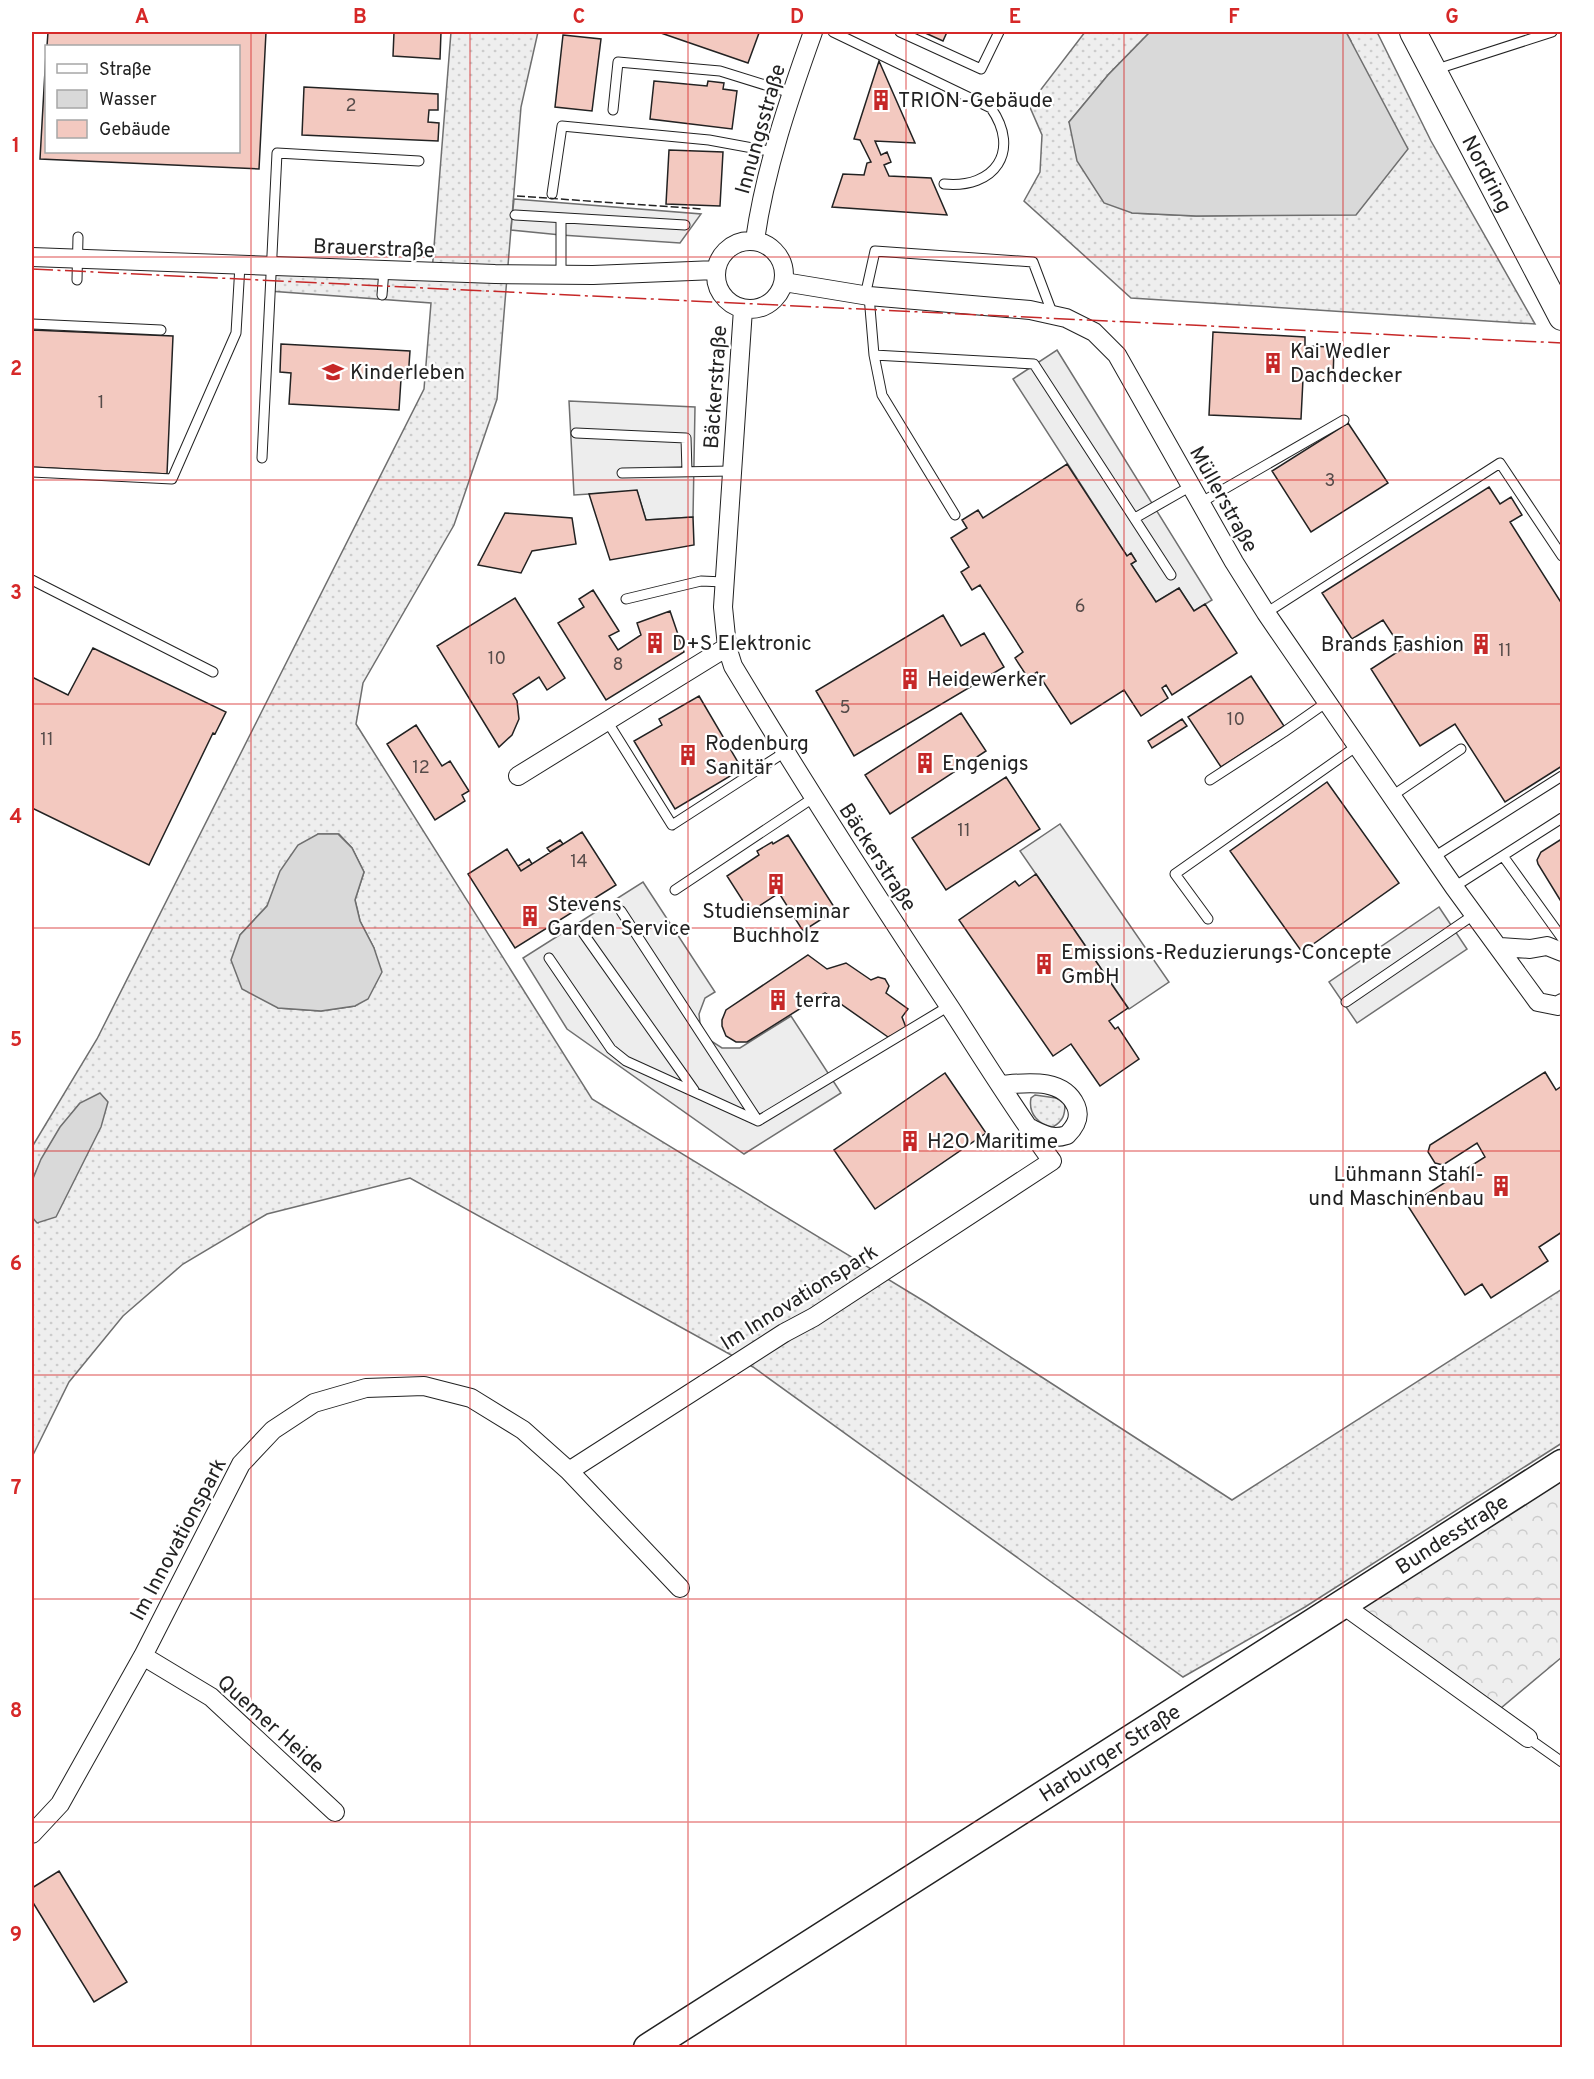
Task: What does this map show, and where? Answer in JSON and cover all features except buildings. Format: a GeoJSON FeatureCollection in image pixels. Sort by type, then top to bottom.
{"type":"FeatureCollection","features":[{"type":"Feature","properties":{"kind":"main road","name":"Bundesstraße"},"geometry":{"type":"LineString","coordinates":[[1342,1605],[1563,1464]]}},
{"type":"Feature","properties":{"kind":"main road","name":"Harburger Straße"},"geometry":{"type":"LineString","coordinates":[[648,2048],[1342,1605]]}},
{"type":"Feature","properties":{"kind":"street","name":"Innungsstraße"},"geometry":{"type":"LineString","coordinates":[[754,240],[774,152],[791,93],[813,32]]}},
{"type":"Feature","properties":{"kind":"street","name":"Nordring"},"geometry":{"type":"LineString","coordinates":[[1413,32],[1563,317]]}},
{"type":"Feature","properties":{"kind":"street"},"geometry":{"type":"LineString","coordinates":[[754,240],[768,245],[779,255],[784,268],[784,282],[779,294],[770,304],[757,309],[743,309],[732,304],[722,295],[717,283],[716,270],[720,257],[729,247],[741,241],[754,240]]}},
{"type":"Feature","properties":{"kind":"street","name":"Brauerstraße"},"geometry":{"type":"LineString","coordinates":[[32,257],[271,267],[561,275],[716,270]]}},
{"type":"Feature","properties":{"kind":"street","name":"Müllerstraße"},"geometry":{"type":"LineString","coordinates":[[784,282],[867,296],[1030,310],[1066,318],[1094,332],[1118,355],[1200,503],[1266,613],[1454,886],[1500,946],[1538,1002],[1558,1006],[1563,1003]]}},
{"type":"Feature","properties":{"kind":"street","name":"Bäckerstraße"},"geometry":{"type":"LineString","coordinates":[[743,309],[723,607],[727,647],[733,666],[813,798],[1026,1126],[1052,1161]]}},
{"type":"Feature","properties":{"kind":"street"},"geometry":{"type":"LineString","coordinates":[[518,776],[727,647]]}},
{"type":"Feature","properties":{"kind":"street"},"geometry":{"type":"LineString","coordinates":[[1500,946],[1530,949],[1547,946],[1563,952]]}},
{"type":"Feature","properties":{"kind":"street"},"geometry":{"type":"LineString","coordinates":[[1000,1085],[1026,1083],[1051,1085],[1064,1091],[1073,1100],[1078,1110],[1077,1120],[1067,1136],[1048,1138],[1026,1126]]}},
{"type":"Feature","properties":{"kind":"street","name":"Im Innovationspark"},"geometry":{"type":"LineString","coordinates":[[569,1471],[784,1333],[814,1317],[1052,1161]]}},
{"type":"Feature","properties":{"kind":"street","name":"Im Innovationspark"},"geometry":{"type":"LineString","coordinates":[[32,1834],[60,1804],[143,1656],[242,1464],[273,1430],[314,1403],[366,1388],[424,1386],[471,1398],[523,1431],[569,1471],[680,1588]]}},
{"type":"Feature","properties":{"kind":"street"},"geometry":{"type":"LineString","coordinates":[[1342,1605],[1528,1738]]}},
{"type":"Feature","properties":{"kind":"street","name":"Quemer Heide"},"geometry":{"type":"LineString","coordinates":[[143,1656],[211,1697],[335,1812]]}},
{"type":"Feature","properties":{"kind":"lane"},"geometry":{"type":"LineString","coordinates":[[833,32],[991,108],[1000,120],[1004,135],[1003,151],[997,165],[987,176],[973,183],[944,184]]}},
{"type":"Feature","properties":{"kind":"lane"},"geometry":{"type":"LineString","coordinates":[[900,32],[981,69],[999,32]]}},
{"type":"Feature","properties":{"kind":"lane"},"geometry":{"type":"LineString","coordinates":[[1433,70],[1552,32]]}},
{"type":"Feature","properties":{"kind":"lane"},"geometry":{"type":"LineString","coordinates":[[613,110],[618,62],[720,71],[791,93]]}},
{"type":"Feature","properties":{"kind":"lane"},"geometry":{"type":"LineString","coordinates":[[552,194],[562,126],[709,140],[774,152]]}},
{"type":"Feature","properties":{"kind":"lane"},"geometry":{"type":"LineString","coordinates":[[262,458],[277,153],[419,161]]}},
{"type":"Feature","properties":{"kind":"lane"},"geometry":{"type":"LineString","coordinates":[[515,214],[561,219],[684,225]]}},
{"type":"Feature","properties":{"kind":"lane"},"geometry":{"type":"LineString","coordinates":[[561,219],[561,275]]}},
{"type":"Feature","properties":{"kind":"lane"},"geometry":{"type":"LineString","coordinates":[[77,280],[78,237]]}},
{"type":"Feature","properties":{"kind":"lane"},"geometry":{"type":"LineString","coordinates":[[955,515],[882,395],[874,355],[867,296],[875,251],[1033,262],[1053,315]]}},
{"type":"Feature","properties":{"kind":"lane"},"geometry":{"type":"LineString","coordinates":[[32,472],[172,479],[236,333],[240,265]]}},
{"type":"Feature","properties":{"kind":"lane"},"geometry":{"type":"LineString","coordinates":[[382,295],[384,270]]}},
{"type":"Feature","properties":{"kind":"lane"},"geometry":{"type":"LineString","coordinates":[[32,324],[161,330]]}},
{"type":"Feature","properties":{"kind":"lane"},"geometry":{"type":"LineString","coordinates":[[874,355],[1034,364],[1171,575]]}},
{"type":"Feature","properties":{"kind":"lane"},"geometry":{"type":"LineString","coordinates":[[1200,503],[1344,420]]}},
{"type":"Feature","properties":{"kind":"lane"},"geometry":{"type":"LineString","coordinates":[[576,433],[686,438],[687,472]]}},
{"type":"Feature","properties":{"kind":"lane"},"geometry":{"type":"LineString","coordinates":[[1266,613],[1500,463],[1563,556]]}},
{"type":"Feature","properties":{"kind":"lane"},"geometry":{"type":"LineString","coordinates":[[622,473],[731,471]]}},
{"type":"Feature","properties":{"kind":"lane"},"geometry":{"type":"LineString","coordinates":[[1135,519],[1191,486]]}},
{"type":"Feature","properties":{"kind":"lane"},"geometry":{"type":"LineString","coordinates":[[32,580],[213,672]]}},
{"type":"Feature","properties":{"kind":"lane"},"geometry":{"type":"LineString","coordinates":[[626,599],[701,581],[724,582]]}},
{"type":"Feature","properties":{"kind":"lane"},"geometry":{"type":"LineString","coordinates":[[1210,780],[1327,702]]}},
{"type":"Feature","properties":{"kind":"lane"},"geometry":{"type":"LineString","coordinates":[[607,722],[672,825],[785,752]]}},
{"type":"Feature","properties":{"kind":"lane"},"geometry":{"type":"LineString","coordinates":[[1208,919],[1175,874],[1357,746]]}},
{"type":"Feature","properties":{"kind":"lane"},"geometry":{"type":"LineString","coordinates":[[1392,796],[1461,749]]}},
{"type":"Feature","properties":{"kind":"lane"},"geometry":{"type":"LineString","coordinates":[[1434,857],[1563,776]]}},
{"type":"Feature","properties":{"kind":"lane"},"geometry":{"type":"LineString","coordinates":[[675,890],[813,798]]}},
{"type":"Feature","properties":{"kind":"lane"},"geometry":{"type":"LineString","coordinates":[[1454,886],[1563,818]]}},
{"type":"Feature","properties":{"kind":"lane"},"geometry":{"type":"LineString","coordinates":[[1503,856],[1563,938]]}},
{"type":"Feature","properties":{"kind":"lane"},"geometry":{"type":"LineString","coordinates":[[621,911],[758,1121]]}},
{"type":"Feature","properties":{"kind":"lane"},"geometry":{"type":"LineString","coordinates":[[1346,1002],[1475,914]]}},
{"type":"Feature","properties":{"kind":"lane"},"geometry":{"type":"LineString","coordinates":[[581,930],[695,1092]]}},
{"type":"Feature","properties":{"kind":"lane"},"geometry":{"type":"LineString","coordinates":[[549,958],[611,1049],[626,1060],[758,1121]]}},
{"type":"Feature","properties":{"kind":"lane"},"geometry":{"type":"LineString","coordinates":[[758,1121],[949,1006]]}},
{"type":"Feature","properties":{"kind":"lane"},"geometry":{"type":"LineString","coordinates":[[1528,1738],[1563,1762]]}},
{"type":"Feature","properties":{"kind":"green space"},"geometry":{"type":"Polygon","coordinates":[[[451,32],[538,32],[521,107],[497,399],[454,525],[363,683],[356,724],[592,1099],[927,1303],[1232,1500],[1562,1289],[1562,1443],[1305,1607],[1183,1677],[753,1367],[410,1178],[267,1214],[183,1264],[123,1316],[69,1382],[32,1457],[32,1217],[38,1223],[80,1103],[53,1140],[32,1181],[32,1147],[97,1039],[424,389],[431,303],[269,291],[271,267],[432,272],[451,32]],[[318,834],[267,906],[240,935],[278,1008],[321,1011],[355,1006],[374,948],[360,921],[355,900],[364,872],[352,848],[339,834],[318,834]]]}},
{"type":"Feature","properties":{"kind":"green space"},"geometry":{"type":"Polygon","coordinates":[[[1085,32],[1150,32],[1108,75],[1069,122],[1132,213],[1196,216],[1275,215],[1351,41],[1346,32],[1377,32],[1431,141],[1535,324],[1131,298],[1024,201],[1040,172],[1042,135],[1029,105],[1085,32]]]}},
{"type":"Feature","properties":{"kind":"green space"},"geometry":{"type":"Polygon","coordinates":[[[1035,1095],[1056,1098],[1065,1104],[1063,1117],[1053,1127],[1043,1124],[1033,1114],[1031,1098],[1035,1095]]]}},
{"type":"Feature","properties":{"kind":"green space"},"geometry":{"type":"Polygon","coordinates":[[[1562,1464],[1562,1657],[1495,1713],[1343,1605],[1562,1464]]]}},
{"type":"Feature","properties":{"kind":"shaded area"},"geometry":{"type":"Polygon","coordinates":[[[514,199],[701,214],[680,243],[561,235],[511,230],[514,199]]]}},
{"type":"Feature","properties":{"kind":"shaded area"},"geometry":{"type":"Polygon","coordinates":[[[1057,350],[1212,600],[1194,611],[1179,588],[1156,602],[1131,564],[1136,561],[1131,553],[1127,556],[1013,379],[1057,350]]]}},
{"type":"Feature","properties":{"kind":"shaded area"},"geometry":{"type":"Polygon","coordinates":[[[569,401],[695,407],[693,517],[646,520],[637,491],[574,495],[569,401]]]}},
{"type":"Feature","properties":{"kind":"shaded area"},"geometry":{"type":"Polygon","coordinates":[[[1060,824],[1169,982],[1129,1009],[1020,851],[1060,824]]]}},
{"type":"Feature","properties":{"kind":"shaded area"},"geometry":{"type":"Polygon","coordinates":[[[643,882],[715,992],[705,998],[699,1014],[700,1023],[708,1039],[722,1048],[740,1048],[791,1016],[841,1093],[744,1154],[567,1029],[523,958],[643,882]]]}},
{"type":"Feature","properties":{"kind":"shaded area"},"geometry":{"type":"Polygon","coordinates":[[[1439,907],[1467,949],[1357,1023],[1329,982],[1439,907]]]}},
{"type":"Feature","properties":{"kind":"water"},"geometry":{"type":"Polygon","coordinates":[[[1150,32],[1346,32],[1408,149],[1356,215],[1196,216],[1132,213],[1104,203],[1077,161],[1069,122],[1108,75],[1150,32]]]}},
{"type":"Feature","properties":{"kind":"water"},"geometry":{"type":"Polygon","coordinates":[[[318,834],[338,834],[352,848],[364,872],[355,900],[360,921],[374,948],[382,972],[368,999],[355,1006],[321,1011],[278,1008],[242,989],[231,960],[240,935],[267,906],[280,871],[298,845],[318,834]]]}},
{"type":"Feature","properties":{"kind":"water"},"geometry":{"type":"Polygon","coordinates":[[[100,1093],[108,1102],[101,1127],[56,1217],[37,1223],[32,1217],[32,1181],[41,1159],[60,1127],[80,1103],[100,1093]]]}},
{"type":"Feature","properties":{"kind":"fence"},"geometry":{"type":"LineString","coordinates":[[517,196],[702,209]]}},
{"type":"Feature","properties":{"kind":"power"},"geometry":{"type":"LineString","coordinates":[[32,269],[1562,343]]}},
{"type":"Feature","properties":{"kind":"place","name":"TRION-Gebäude"},"geometry":{"type":"Point","coordinates":[881,100]}},
{"type":"Feature","properties":{"kind":"place","name":"Kai Wedler Dachdecker"},"geometry":{"type":"Point","coordinates":[1273,363]}},
{"type":"Feature","properties":{"kind":"place","name":"Kinderleben"},"geometry":{"type":"Point","coordinates":[333,372]}},
{"type":"Feature","properties":{"kind":"place","name":"D+S Elektronic"},"geometry":{"type":"Point","coordinates":[655,643]}},
{"type":"Feature","properties":{"kind":"place","name":"Brands Fashion"},"geometry":{"type":"Point","coordinates":[1481,644]}},
{"type":"Feature","properties":{"kind":"place","name":"Heidewerker"},"geometry":{"type":"Point","coordinates":[910,679]}},
{"type":"Feature","properties":{"kind":"place","name":"Rodenburg Sanitär"},"geometry":{"type":"Point","coordinates":[688,755]}},
{"type":"Feature","properties":{"kind":"place","name":"Engenigs"},"geometry":{"type":"Point","coordinates":[925,763]}},
{"type":"Feature","properties":{"kind":"place","name":"Studienseminar Buchholz"},"geometry":{"type":"Point","coordinates":[776,884]}},
{"type":"Feature","properties":{"kind":"place","name":"Stevens Garden Service"},"geometry":{"type":"Point","coordinates":[530,916]}},
{"type":"Feature","properties":{"kind":"place","name":"Emissions-Reduzierungs-Concepte GmbH"},"geometry":{"type":"Point","coordinates":[1044,964]}},
{"type":"Feature","properties":{"kind":"place","name":"terra"},"geometry":{"type":"Point","coordinates":[778,1000]}},
{"type":"Feature","properties":{"kind":"place","name":"H2O Maritime"},"geometry":{"type":"Point","coordinates":[910,1141]}},
{"type":"Feature","properties":{"kind":"place","name":"Lühmann Stahl- und Maschinenbau"},"geometry":{"type":"Point","coordinates":[1501,1186]}}]}
